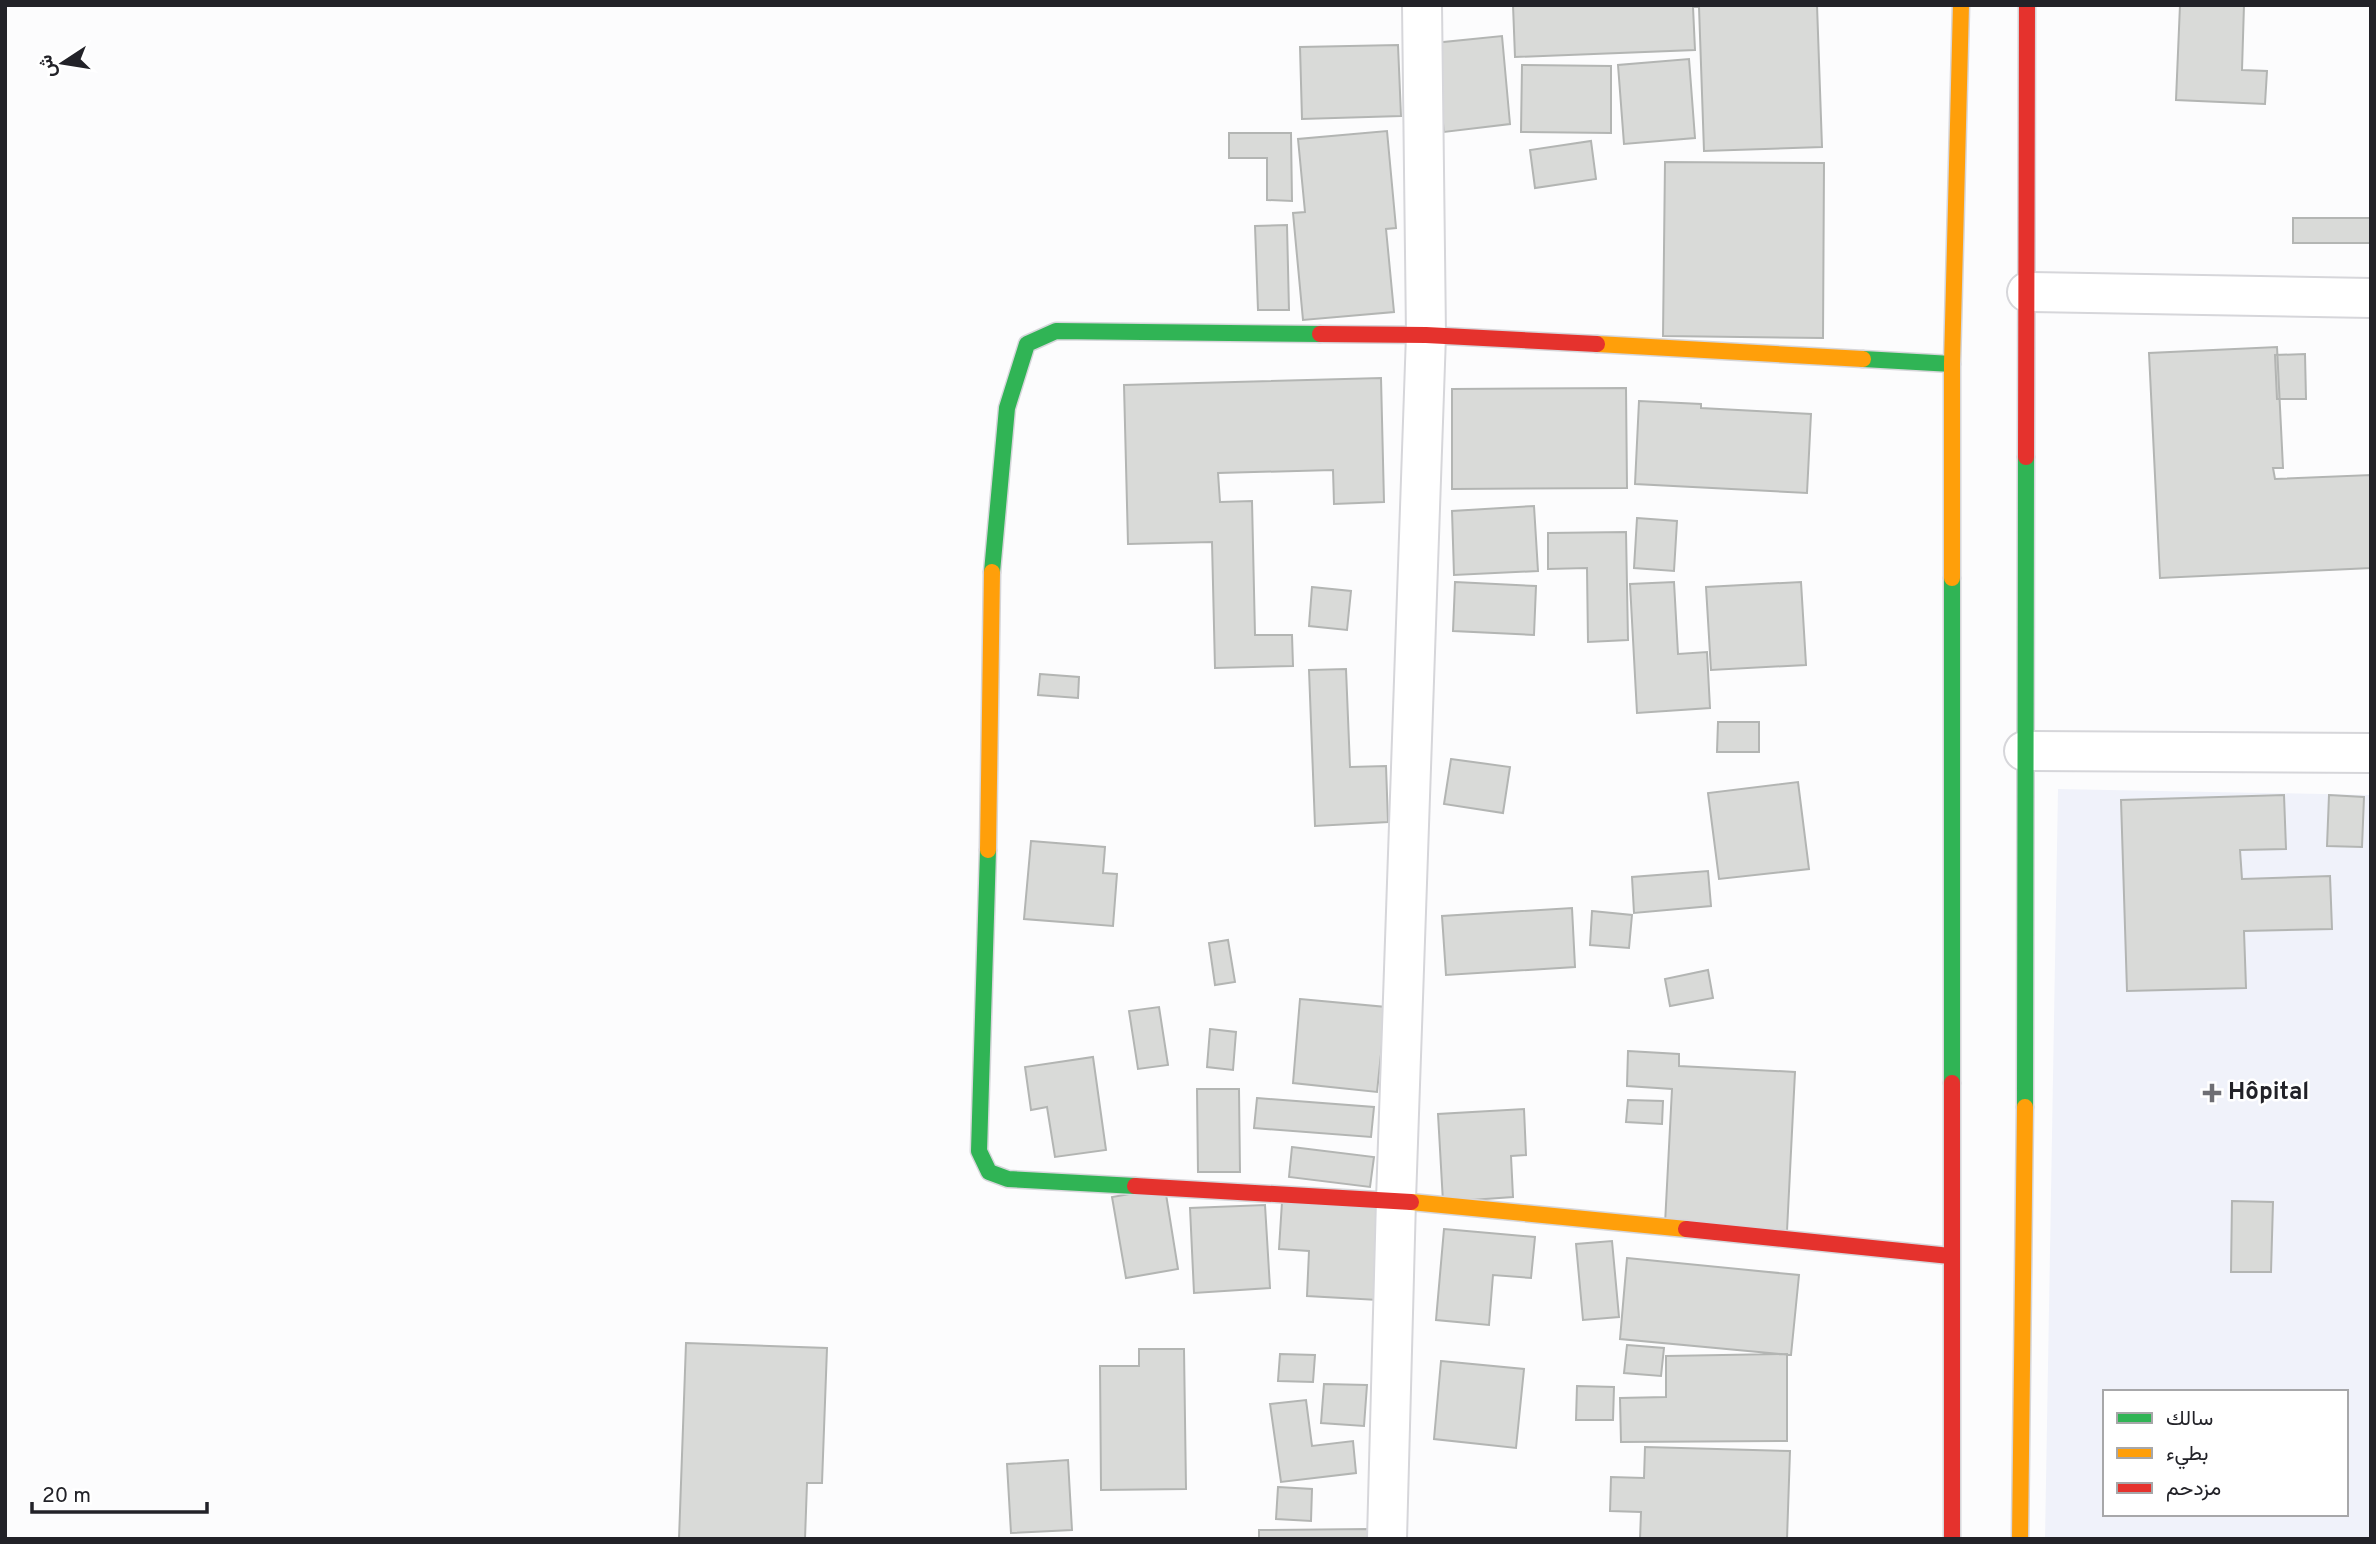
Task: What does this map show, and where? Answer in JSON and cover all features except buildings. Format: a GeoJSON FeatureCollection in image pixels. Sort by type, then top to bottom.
{"type":"FeatureCollection","features":[{"type":"Feature","properties":{"kind":"main road"},"geometry":{"type":"LineString","coordinates":[[1952,1539],[1952,364],[1961,5]]}},
{"type":"Feature","properties":{"kind":"main road"},"geometry":{"type":"LineString","coordinates":[[2020,1539],[2024,1310],[2027,5]]}},
{"type":"Feature","properties":{"kind":"main road"},"geometry":{"type":"LineString","coordinates":[[1950,1255],[1396,1199],[1008,1179],[989,1172],[979,1151],[987,963],[991,586],[1007,408],[1027,344],[1056,331],[1426,335],[1952,364]]}},
{"type":"Feature","properties":{"kind":"street"},"geometry":{"type":"LineString","coordinates":[[1387,1539],[1426,335],[1422,5]]}},
{"type":"Feature","properties":{"kind":"street"},"geometry":{"type":"LineString","coordinates":[[2026,292],[2371,298]]}},
{"type":"Feature","properties":{"kind":"street"},"geometry":{"type":"LineString","coordinates":[[2024,751],[2371,753]]}},
{"type":"Feature","properties":{"kind":"shaded area","name":"Hôpital"},"geometry":{"type":"Polygon","coordinates":[[[2058,789],[2371,795],[2371,1539],[2045,1539],[2058,789]]]}},
{"type":"Feature","properties":{"kind":"traffic: fast"},"geometry":{"type":"LineString","coordinates":[[992,572],[1007,408],[1027,344],[1056,331],[1320,334]]}},
{"type":"Feature","properties":{"kind":"traffic: fast"},"geometry":{"type":"LineString","coordinates":[[1863,359],[1952,364]]}},
{"type":"Feature","properties":{"kind":"traffic: fast"},"geometry":{"type":"LineString","coordinates":[[2025,1107],[2026,457]]}},
{"type":"Feature","properties":{"kind":"traffic: fast"},"geometry":{"type":"LineString","coordinates":[[1952,578],[1952,1083]]}},
{"type":"Feature","properties":{"kind":"traffic: fast"},"geometry":{"type":"LineString","coordinates":[[988,850],[979,1151],[989,1172],[1008,1179],[1135,1186]]}},
{"type":"Feature","properties":{"kind":"traffic: slow"},"geometry":{"type":"LineString","coordinates":[[1952,578],[1952,364],[1961,5]]}},
{"type":"Feature","properties":{"kind":"traffic: slow"},"geometry":{"type":"LineString","coordinates":[[1597,344],[1863,359]]}},
{"type":"Feature","properties":{"kind":"traffic: slow"},"geometry":{"type":"LineString","coordinates":[[988,850],[992,572]]}},
{"type":"Feature","properties":{"kind":"traffic: slow"},"geometry":{"type":"LineString","coordinates":[[2020,1539],[2025,1107]]}},
{"type":"Feature","properties":{"kind":"traffic: slow"},"geometry":{"type":"LineString","coordinates":[[1411,1202],[1686,1229]]}},
{"type":"Feature","properties":{"kind":"traffic: jam"},"geometry":{"type":"LineString","coordinates":[[2026,457],[2027,5]]}},
{"type":"Feature","properties":{"kind":"traffic: jam"},"geometry":{"type":"LineString","coordinates":[[1320,334],[1426,335],[1597,344]]}},
{"type":"Feature","properties":{"kind":"traffic: jam"},"geometry":{"type":"LineString","coordinates":[[1952,1083],[1952,1539]]}},
{"type":"Feature","properties":{"kind":"traffic: jam"},"geometry":{"type":"LineString","coordinates":[[1135,1186],[1411,1202]]}},
{"type":"Feature","properties":{"kind":"traffic: jam"},"geometry":{"type":"LineString","coordinates":[[1686,1229],[1950,1256]]}},
{"type":"Feature","properties":{"kind":"place","name":"Hôpital"},"geometry":{"type":"Point","coordinates":[2212,1093]}}]}
